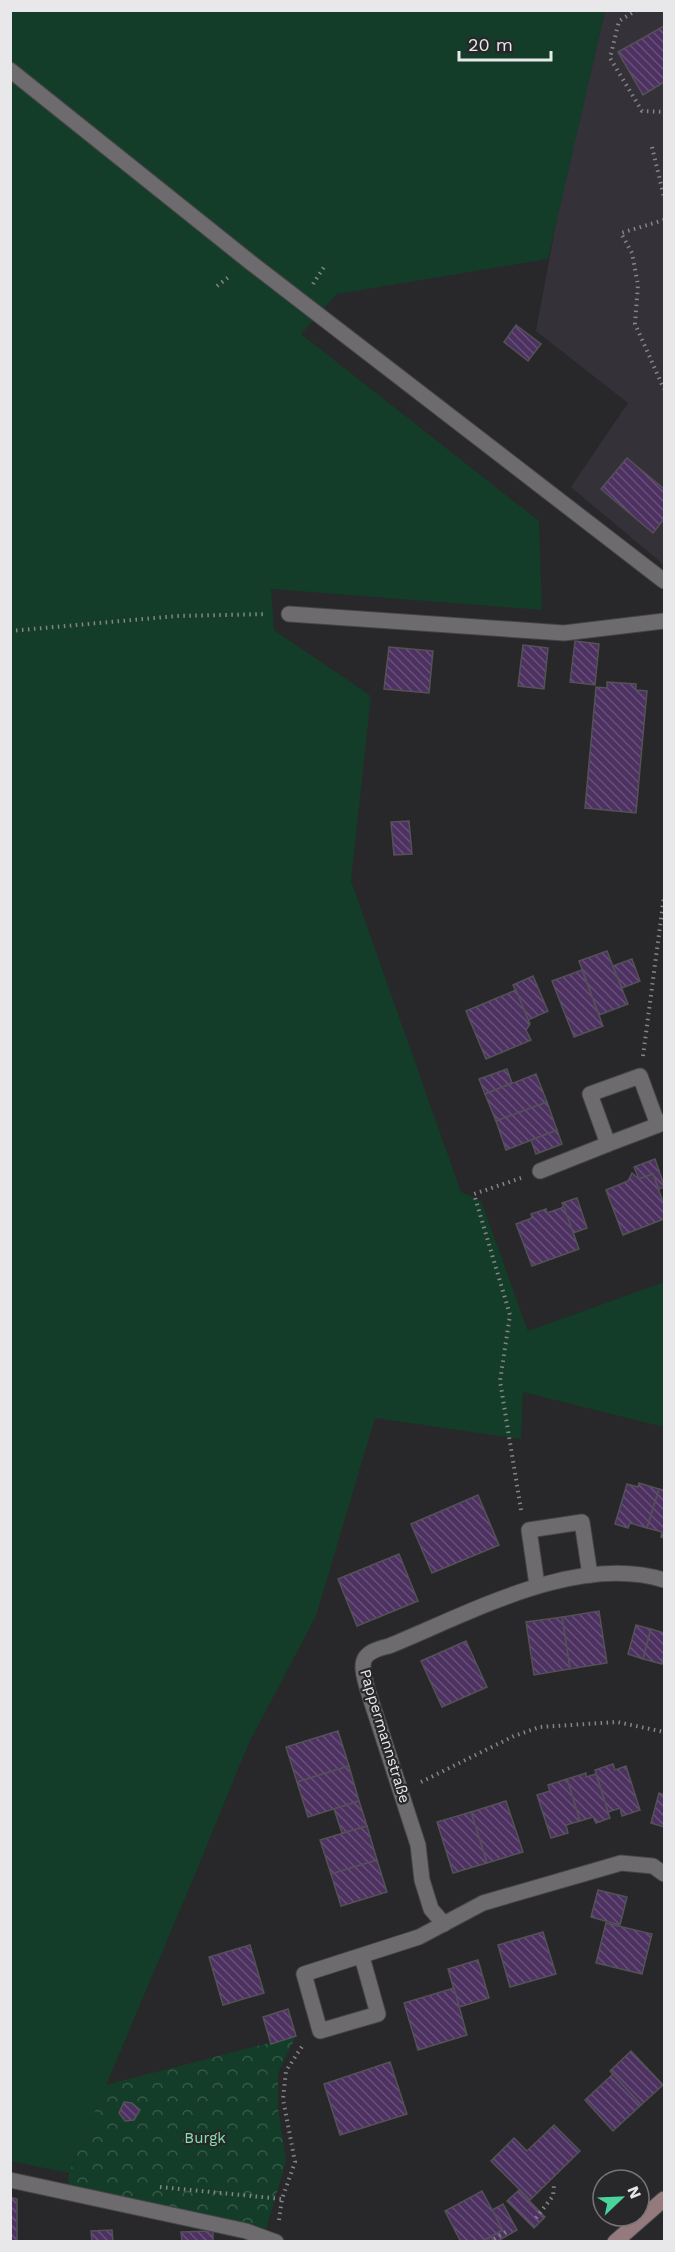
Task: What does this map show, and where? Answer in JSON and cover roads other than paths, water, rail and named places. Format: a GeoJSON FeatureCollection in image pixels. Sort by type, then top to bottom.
{"type":"FeatureCollection","features":[{"type":"Feature","properties":{"kind":"main road"},"geometry":{"type":"LineString","coordinates":[[615,2241],[664,2199]]}},
{"type":"Feature","properties":{"kind":"street"},"geometry":{"type":"LineString","coordinates":[[10,70],[250,262],[664,581]]}},
{"type":"Feature","properties":{"kind":"street"},"geometry":{"type":"LineString","coordinates":[[289,614],[564,633],[664,621]]}},
{"type":"Feature","properties":{"kind":"street"},"geometry":{"type":"LineString","coordinates":[[540,1171],[661,1123],[640,1076],[590,1094],[608,1144]]}},
{"type":"Feature","properties":{"kind":"street"},"geometry":{"type":"LineString","coordinates":[[537,1585],[529,1530],[582,1522],[590,1575]]}},
{"type":"Feature","properties":{"kind":"street","name":"Pappermannstraße"},"geometry":{"type":"LineString","coordinates":[[444,1924],[431,1909],[422,1880],[418,1845],[365,1679],[362,1668],[364,1658],[375,1649],[389,1646],[537,1585],[590,1575],[623,1572],[664,1580]]}},
{"type":"Feature","properties":{"kind":"street"},"geometry":{"type":"LineString","coordinates":[[362,1957],[378,2014],[320,2031],[304,1974],[419,1938],[483,1903],[621,1863],[653,1866],[664,1874]]}},
{"type":"Feature","properties":{"kind":"street"},"geometry":{"type":"LineString","coordinates":[[10,2180],[246,2231],[276,2241]]}},
{"type":"Feature","properties":{"kind":"park label","name":"Burgk"},"geometry":{"type":"Point","coordinates":[205,2138]}}]}
